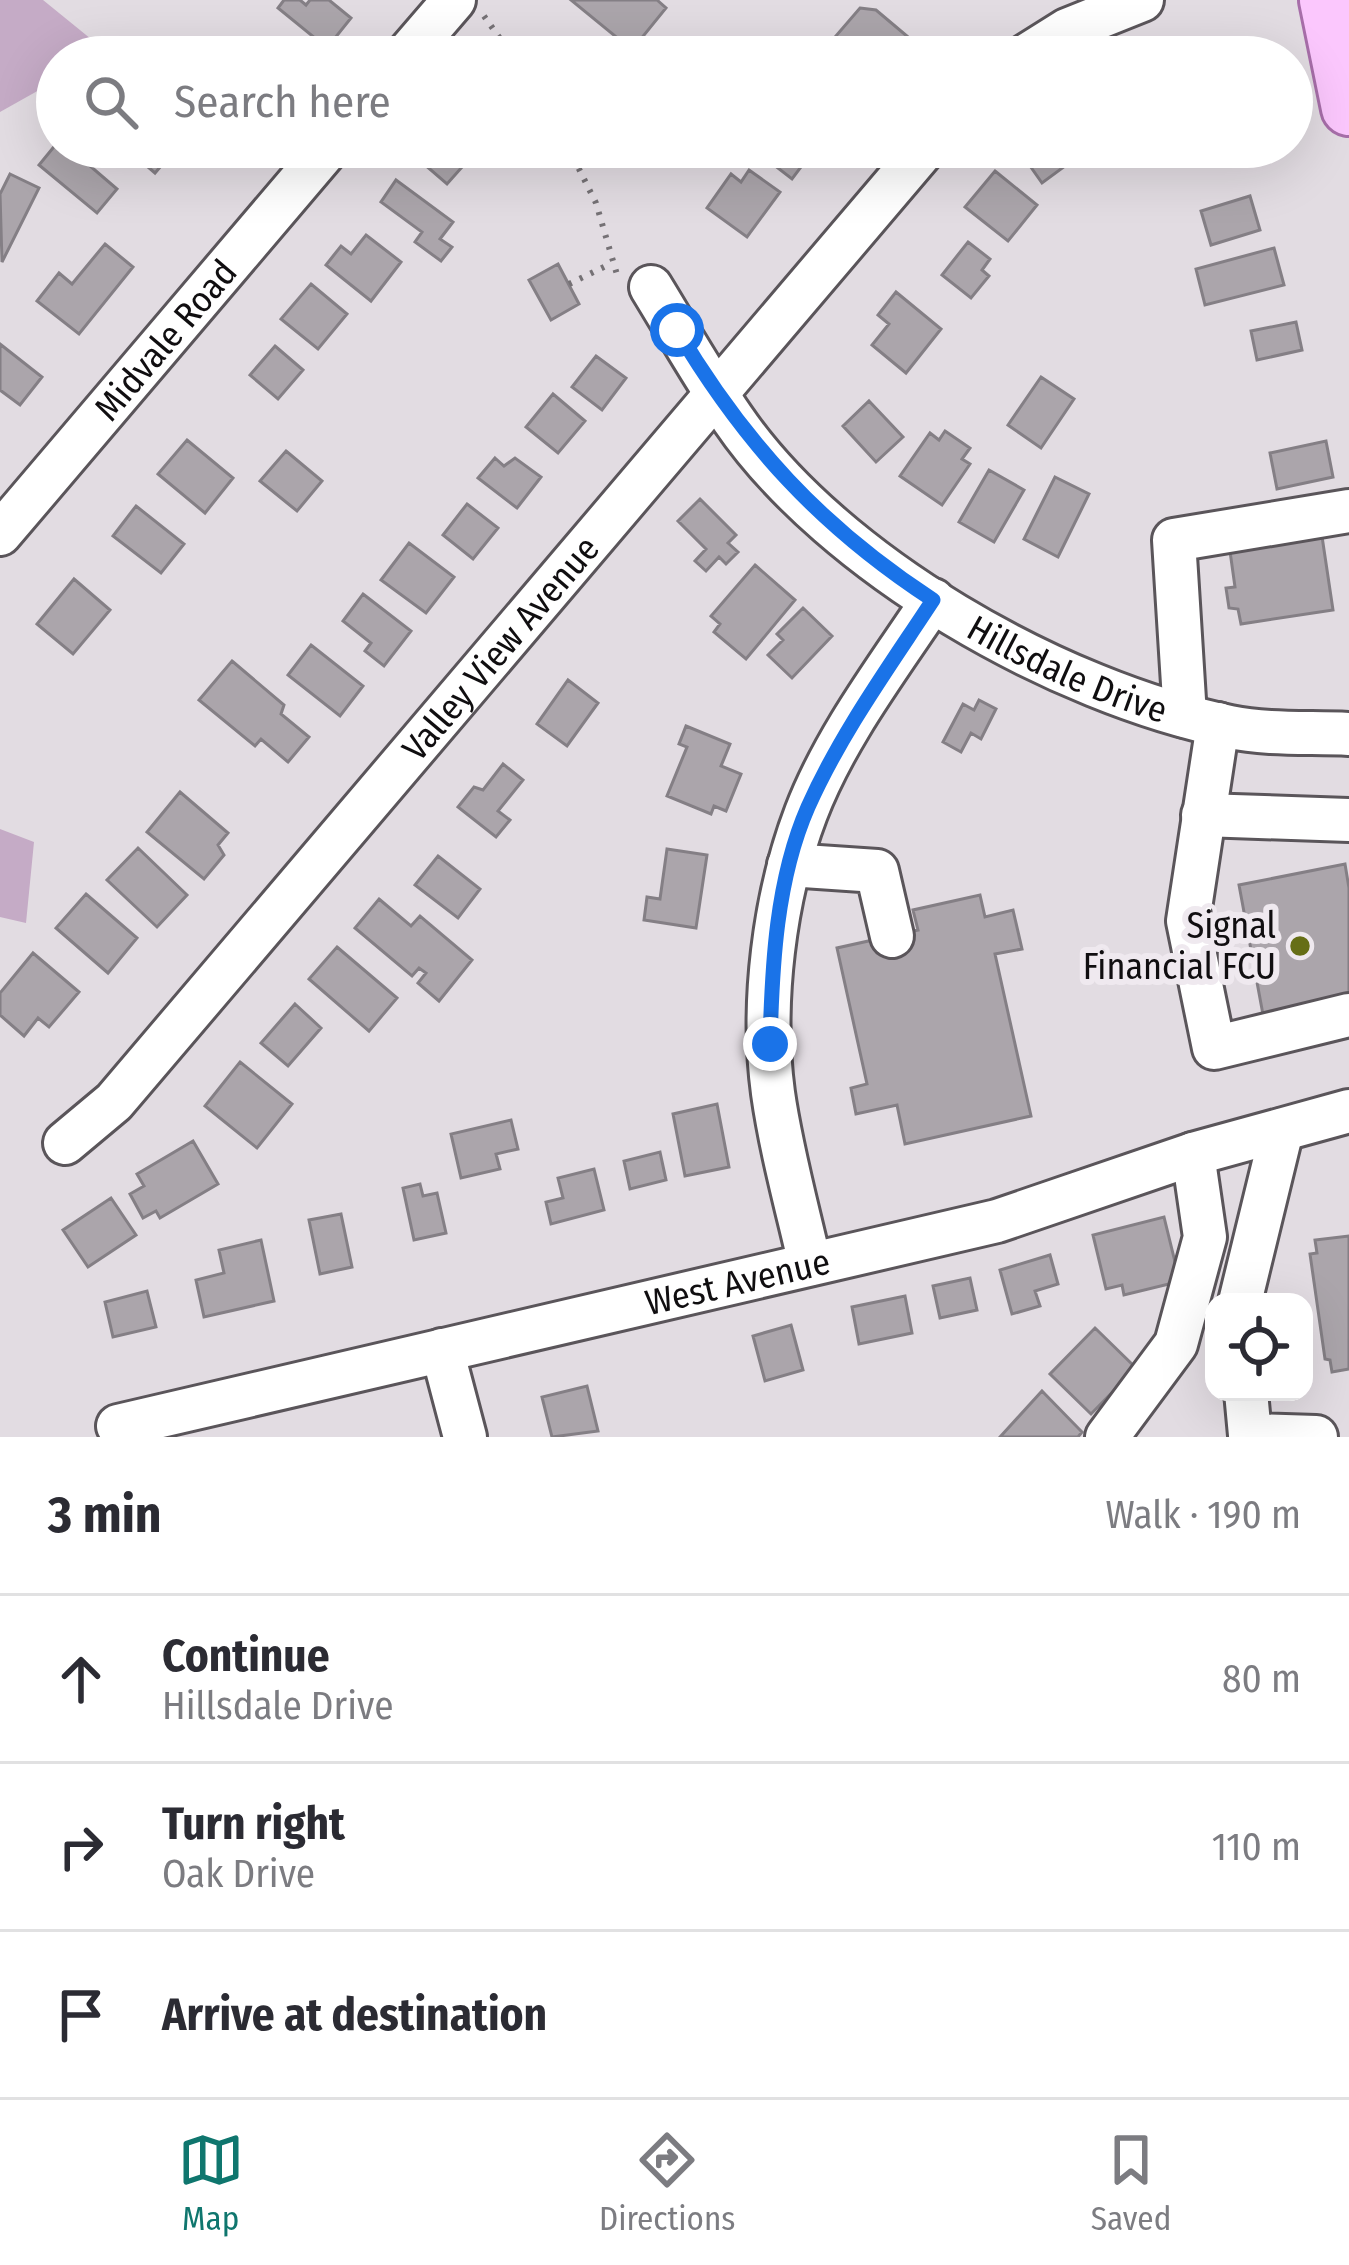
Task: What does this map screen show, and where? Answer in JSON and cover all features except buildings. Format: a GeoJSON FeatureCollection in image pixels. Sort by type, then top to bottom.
{"type":"FeatureCollection","features":[{"type":"Feature","properties":{"kind":"main road"},"geometry":{"type":"LineString","coordinates":[[1327,0],[1349,108]]}},
{"type":"Feature","properties":{"kind":"street"},"geometry":{"type":"LineString","coordinates":[[1057,36],[1128,2]]}},
{"type":"Feature","properties":{"kind":"street"},"geometry":{"type":"LineString","coordinates":[[428,36],[465,3]]}},
{"type":"Feature","properties":{"kind":"street","name":"Midvale Road"},"geometry":{"type":"LineString","coordinates":[[0,534],[311,168]]}},
{"type":"Feature","properties":{"kind":"street","name":"Valley View Avenue"},"geometry":{"type":"LineString","coordinates":[[65,1144],[114,1102],[908,168]]}},
{"type":"Feature","properties":{"kind":"street","name":"Hillsdale Drive"},"geometry":{"type":"LineString","coordinates":[[636,285],[779,475],[847,539],[933,600],[1080,678],[1202,720],[1349,734]]}},
{"type":"Feature","properties":{"kind":"street"},"geometry":{"type":"LineString","coordinates":[[1349,511],[1174,540],[1202,720],[1203,815],[1188,921],[1214,1048],[1349,1015]]}},
{"type":"Feature","properties":{"kind":"street"},"geometry":{"type":"LineString","coordinates":[[810,1264],[772,1077],[772,973],[789,865],[807,809],[848,729],[933,600]]}},
{"type":"Feature","properties":{"kind":"street"},"geometry":{"type":"LineString","coordinates":[[1203,815],[1349,820]]}},
{"type":"Feature","properties":{"kind":"street"},"geometry":{"type":"LineString","coordinates":[[789,865],[877,871],[892,936]]}},
{"type":"Feature","properties":{"kind":"street","name":"West Avenue"},"geometry":{"type":"LineString","coordinates":[[118,1426],[997,1222],[1193,1154],[1349,1111]]}},
{"type":"Feature","properties":{"kind":"street"},"geometry":{"type":"LineString","coordinates":[[1242,1293],[1282,1130]]}},
{"type":"Feature","properties":{"kind":"street"},"geometry":{"type":"LineString","coordinates":[[1107,1437],[1177,1344],[1205,1238],[1193,1154]]}},
{"type":"Feature","properties":{"kind":"street"},"geometry":{"type":"LineString","coordinates":[[442,1350],[465,1437]]}},
{"type":"Feature","properties":{"kind":"street"},"geometry":{"type":"LineString","coordinates":[[1247,1401],[1250,1435],[1316,1437]]}},
{"type":"Feature","properties":{"kind":"path"},"geometry":{"type":"LineString","coordinates":[[465,3],[494,36]]}},
{"type":"Feature","properties":{"kind":"path"},"geometry":{"type":"LineString","coordinates":[[578,168],[596,203],[612,263],[636,285]]}},
{"type":"Feature","properties":{"kind":"path"},"geometry":{"type":"LineString","coordinates":[[568,284],[612,263]]}},
{"type":"Feature","properties":{"kind":"shaded area"},"geometry":{"type":"Polygon","coordinates":[[[0,0],[43,0],[87,36],[36,36],[36,92],[0,112],[0,0]]]}},
{"type":"Feature","properties":{"kind":"shaded area"},"geometry":{"type":"Polygon","coordinates":[[[0,829],[34,842],[26,923],[0,917],[0,829]]]}},
{"type":"Feature","properties":{"kind":"place","name":"Signal Financial FCU"},"geometry":{"type":"Point","coordinates":[1300,946]}},
{"type":"Feature","properties":{"kind":"route"},"geometry":{"type":"LineString","coordinates":[[677,330],[733,419],[779,475],[847,539],[933,600],[848,729],[807,809],[789,865],[772,973],[770,1044]]}}]}
